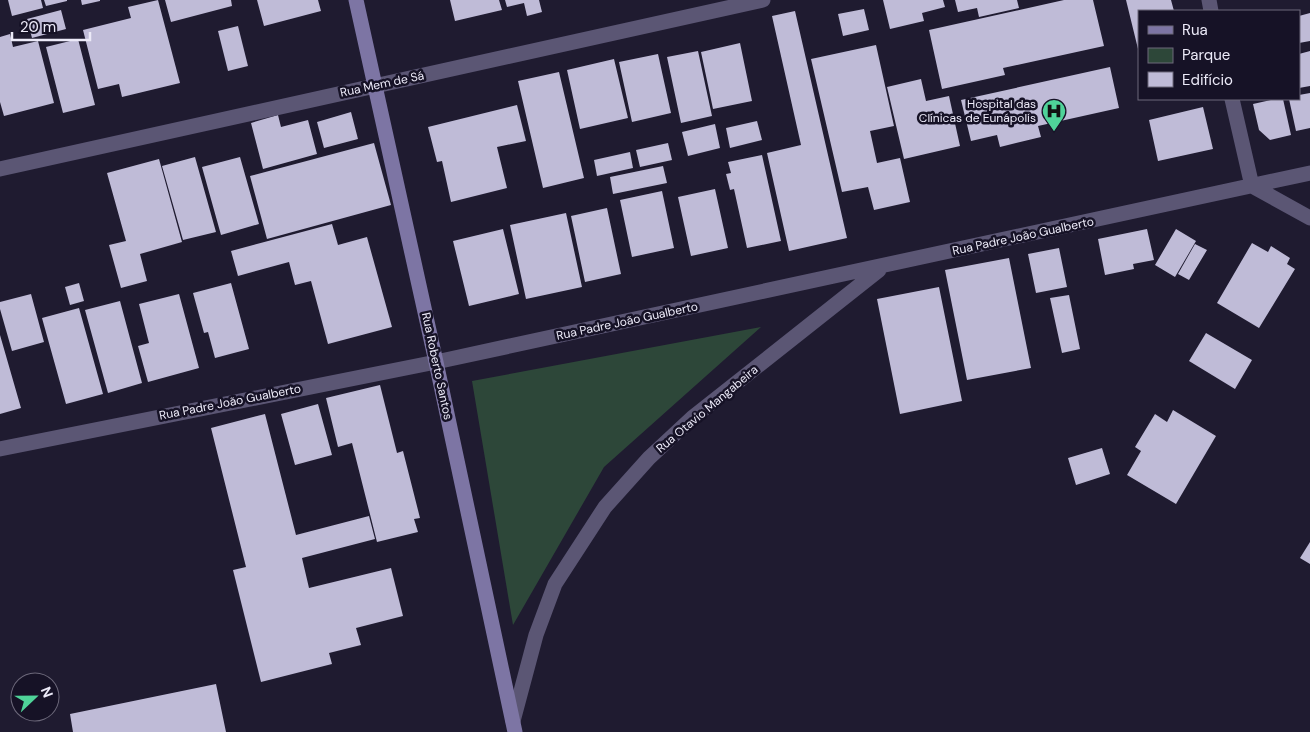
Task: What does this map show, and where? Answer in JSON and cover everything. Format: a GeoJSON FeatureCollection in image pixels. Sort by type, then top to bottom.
{"type":"FeatureCollection","features":[{"type":"Feature","properties":{"kind":"main road","name":"Rua Roberto Santos"},"geometry":{"type":"LineString","coordinates":[[356,0],[514,726]]}},
{"type":"Feature","properties":{"kind":"street","name":"Rua Mem de Sá"},"geometry":{"type":"LineString","coordinates":[[0,169],[763,0]]}},
{"type":"Feature","properties":{"kind":"street"},"geometry":{"type":"LineString","coordinates":[[1232,100],[1252,186],[1310,218]]}},
{"type":"Feature","properties":{"kind":"street","name":"Rua Padre João Gualberto"},"geometry":{"type":"LineString","coordinates":[[0,449],[436,362],[883,267],[1310,173]]}},
{"type":"Feature","properties":{"kind":"street","name":"Rua Otavio Mangabeira"},"geometry":{"type":"LineString","coordinates":[[514,726],[536,635],[555,584],[605,507],[649,458],[692,418],[883,267]]}},
{"type":"Feature","properties":{"kind":"green space"},"geometry":{"type":"Polygon","coordinates":[[[761,327],[604,467],[513,625],[472,381],[761,327]]]}},
{"type":"Feature","properties":{"kind":"building"},"geometry":{"type":"Polygon","coordinates":[[[8,0],[41,0],[43,8],[12,16],[8,0]]]}},
{"type":"Feature","properties":{"kind":"building"},"geometry":{"type":"Polygon","coordinates":[[[44,0],[67,0],[67,1],[46,6],[44,0]]]}},
{"type":"Feature","properties":{"kind":"building"},"geometry":{"type":"Polygon","coordinates":[[[81,0],[100,0],[100,1],[82,5],[81,0]]]}},
{"type":"Feature","properties":{"kind":"building"},"geometry":{"type":"Polygon","coordinates":[[[158,0],[180,83],[122,97],[119,84],[98,89],[83,30],[131,18],[128,7],[158,0]]]}},
{"type":"Feature","properties":{"kind":"building"},"geometry":{"type":"Polygon","coordinates":[[[165,0],[231,0],[232,6],[171,22],[165,0]]]}},
{"type":"Feature","properties":{"kind":"building"},"geometry":{"type":"Polygon","coordinates":[[[257,0],[318,0],[321,11],[264,26],[257,0]]]}},
{"type":"Feature","properties":{"kind":"building"},"geometry":{"type":"Polygon","coordinates":[[[450,0],[499,0],[502,10],[455,21],[450,0]]]}},
{"type":"Feature","properties":{"kind":"building"},"geometry":{"type":"Polygon","coordinates":[[[505,0],[539,0],[542,12],[527,16],[524,3],[507,7],[505,0]]]}},
{"type":"Feature","properties":{"kind":"building"},"geometry":{"type":"Polygon","coordinates":[[[883,0],[943,0],[945,7],[922,13],[924,21],[890,29],[883,0]]]}},
{"type":"Feature","properties":{"kind":"building"},"geometry":{"type":"Polygon","coordinates":[[[955,0],[1017,0],[1019,8],[979,17],[977,8],[958,12],[955,0]]]}},
{"type":"Feature","properties":{"kind":"building"},"geometry":{"type":"Polygon","coordinates":[[[1064,0],[1093,0],[1104,46],[1003,68],[1005,75],[942,89],[929,30],[1064,0]]]}},
{"type":"Feature","properties":{"kind":"building"},"geometry":{"type":"Polygon","coordinates":[[[1126,0],[1171,0],[1174,10],[1138,10],[1138,49],[1126,0]]]}},
{"type":"Feature","properties":{"kind":"building"},"geometry":{"type":"Polygon","coordinates":[[[864,9],[869,30],[843,36],[838,14],[864,9]]]}},
{"type":"Feature","properties":{"kind":"building"},"geometry":{"type":"Polygon","coordinates":[[[61,10],[66,29],[32,38],[27,19],[61,10]]]}},
{"type":"Feature","properties":{"kind":"building"},"geometry":{"type":"Polygon","coordinates":[[[795,11],[847,238],[789,251],[767,153],[801,145],[772,16],[795,11]]]}},
{"type":"Feature","properties":{"kind":"building"},"geometry":{"type":"Polygon","coordinates":[[[1310,13],[1310,41],[1300,43],[1300,16],[1310,13]]]}},
{"type":"Feature","properties":{"kind":"building"},"geometry":{"type":"Polygon","coordinates":[[[238,26],[248,66],[228,71],[218,31],[238,26]]]}},
{"type":"Feature","properties":{"kind":"building"},"geometry":{"type":"Polygon","coordinates":[[[10,34],[13,47],[38,41],[54,103],[4,116],[0,102],[0,37],[10,34]]]}},
{"type":"Feature","properties":{"kind":"building"},"geometry":{"type":"Polygon","coordinates":[[[78,39],[95,105],[63,113],[46,47],[78,39]]]}},
{"type":"Feature","properties":{"kind":"building"},"geometry":{"type":"Polygon","coordinates":[[[740,43],[752,101],[713,109],[701,52],[740,43]]]}},
{"type":"Feature","properties":{"kind":"building"},"geometry":{"type":"Polygon","coordinates":[[[876,45],[894,126],[870,131],[877,163],[900,158],[910,202],[874,210],[868,187],[842,192],[811,59],[876,45]]]}},
{"type":"Feature","properties":{"kind":"building"},"geometry":{"type":"Polygon","coordinates":[[[698,51],[712,116],[681,123],[667,57],[698,51]]]}},
{"type":"Feature","properties":{"kind":"building"},"geometry":{"type":"Polygon","coordinates":[[[1310,51],[1310,86],[1300,88],[1300,54],[1310,51]]]}},
{"type":"Feature","properties":{"kind":"building"},"geometry":{"type":"Polygon","coordinates":[[[658,54],[671,113],[632,122],[619,62],[658,54]]]}},
{"type":"Feature","properties":{"kind":"building"},"geometry":{"type":"Polygon","coordinates":[[[614,59],[628,118],[580,129],[567,70],[614,59]]]}},
{"type":"Feature","properties":{"kind":"building"},"geometry":{"type":"Polygon","coordinates":[[[1110,67],[1119,108],[1038,126],[1041,137],[1000,147],[997,135],[971,141],[961,100],[1110,67]]]}},
{"type":"Feature","properties":{"kind":"building"},"geometry":{"type":"Polygon","coordinates":[[[559,72],[584,178],[543,188],[518,81],[559,72]]]}},
{"type":"Feature","properties":{"kind":"building"},"geometry":{"type":"Polygon","coordinates":[[[921,79],[926,101],[949,96],[960,146],[904,159],[887,87],[921,79]]]}},
{"type":"Feature","properties":{"kind":"building"},"geometry":{"type":"Polygon","coordinates":[[[1310,93],[1310,128],[1296,131],[1289,100],[1300,100],[1300,95],[1310,93]]]}},
{"type":"Feature","properties":{"kind":"building"},"geometry":{"type":"Polygon","coordinates":[[[1271,100],[1283,100],[1291,135],[1270,140],[1259,130],[1253,104],[1271,100]]]}},
{"type":"Feature","properties":{"kind":"building"},"geometry":{"type":"Polygon","coordinates":[[[517,105],[526,141],[497,147],[507,188],[451,202],[442,161],[437,162],[428,127],[517,105]]]}},
{"type":"Feature","properties":{"kind":"building"},"geometry":{"type":"Polygon","coordinates":[[[1203,107],[1213,149],[1158,161],[1149,120],[1203,107]]]}},
{"type":"Feature","properties":{"kind":"building"},"geometry":{"type":"Polygon","coordinates":[[[351,112],[358,139],[324,148],[317,122],[351,112]]]}},
{"type":"Feature","properties":{"kind":"building"},"geometry":{"type":"Polygon","coordinates":[[[278,115],[281,127],[308,120],[317,154],[263,169],[251,123],[278,115]]]}},
{"type":"Feature","properties":{"kind":"building"},"geometry":{"type":"Polygon","coordinates":[[[757,121],[762,140],[730,148],[726,128],[757,121]]]}},
{"type":"Feature","properties":{"kind":"building"},"geometry":{"type":"Polygon","coordinates":[[[715,124],[720,148],[688,156],[682,132],[715,124]]]}},
{"type":"Feature","properties":{"kind":"building"},"geometry":{"type":"Polygon","coordinates":[[[374,143],[391,205],[267,239],[250,176],[374,143]]]}},
{"type":"Feature","properties":{"kind":"building"},"geometry":{"type":"Polygon","coordinates":[[[668,143],[672,160],[640,167],[636,150],[668,143]]]}},
{"type":"Feature","properties":{"kind":"building"},"geometry":{"type":"Polygon","coordinates":[[[630,152],[633,168],[597,176],[594,160],[630,152]]]}},
{"type":"Feature","properties":{"kind":"building"},"geometry":{"type":"Polygon","coordinates":[[[762,155],[781,241],[747,248],[734,189],[730,190],[726,174],[731,173],[728,162],[762,155]]]}},
{"type":"Feature","properties":{"kind":"building"},"geometry":{"type":"Polygon","coordinates":[[[195,157],[216,232],[183,240],[162,166],[195,157]]]}},
{"type":"Feature","properties":{"kind":"building"},"geometry":{"type":"Polygon","coordinates":[[[240,157],[259,224],[221,235],[202,167],[240,157]]]}},
{"type":"Feature","properties":{"kind":"building"},"geometry":{"type":"Polygon","coordinates":[[[159,159],[182,242],[140,254],[147,281],[121,288],[109,245],[126,241],[107,173],[159,159]]]}},
{"type":"Feature","properties":{"kind":"building"},"geometry":{"type":"Polygon","coordinates":[[[663,166],[667,183],[613,194],[610,177],[663,166]]]}},
{"type":"Feature","properties":{"kind":"building"},"geometry":{"type":"Polygon","coordinates":[[[715,189],[728,248],[691,256],[678,197],[715,189]]]}},
{"type":"Feature","properties":{"kind":"building"},"geometry":{"type":"Polygon","coordinates":[[[662,191],[674,248],[632,257],[620,200],[662,191]]]}},
{"type":"Feature","properties":{"kind":"building"},"geometry":{"type":"Polygon","coordinates":[[[607,208],[621,274],[585,282],[571,216],[607,208]]]}},
{"type":"Feature","properties":{"kind":"building"},"geometry":{"type":"Polygon","coordinates":[[[566,213],[582,287],[526,299],[510,225],[566,213]]]}},
{"type":"Feature","properties":{"kind":"building"},"geometry":{"type":"Polygon","coordinates":[[[332,224],[338,245],[367,237],[392,327],[328,344],[311,281],[295,285],[289,262],[238,276],[231,251],[332,224]]]}},
{"type":"Feature","properties":{"kind":"building"},"geometry":{"type":"Polygon","coordinates":[[[503,229],[519,294],[469,306],[453,241],[503,229]]]}},
{"type":"Feature","properties":{"kind":"building"},"geometry":{"type":"Polygon","coordinates":[[[1147,229],[1154,260],[1133,264],[1134,269],[1105,275],[1098,239],[1147,229]]]}},
{"type":"Feature","properties":{"kind":"building"},"geometry":{"type":"Polygon","coordinates":[[[1176,229],[1196,241],[1175,277],[1155,265],[1176,229]]]}},
{"type":"Feature","properties":{"kind":"building"},"geometry":{"type":"Polygon","coordinates":[[[1252,243],[1268,252],[1271,246],[1290,258],[1287,264],[1295,269],[1259,328],[1217,303],[1252,243]]]}},
{"type":"Feature","properties":{"kind":"building"},"geometry":{"type":"Polygon","coordinates":[[[1195,244],[1207,250],[1189,280],[1178,274],[1195,244]]]}},
{"type":"Feature","properties":{"kind":"building"},"geometry":{"type":"Polygon","coordinates":[[[1059,248],[1067,287],[1036,293],[1028,254],[1059,248]]]}},
{"type":"Feature","properties":{"kind":"building"},"geometry":{"type":"Polygon","coordinates":[[[1009,258],[1031,368],[967,380],[945,270],[1009,258]]]}},
{"type":"Feature","properties":{"kind":"building"},"geometry":{"type":"Polygon","coordinates":[[[79,283],[84,301],[70,305],[65,287],[79,283]]]}},
{"type":"Feature","properties":{"kind":"building"},"geometry":{"type":"Polygon","coordinates":[[[231,283],[249,349],[215,358],[208,332],[204,333],[193,293],[231,283]]]}},
{"type":"Feature","properties":{"kind":"building"},"geometry":{"type":"Polygon","coordinates":[[[939,287],[962,401],[900,414],[877,299],[939,287]]]}},
{"type":"Feature","properties":{"kind":"building"},"geometry":{"type":"Polygon","coordinates":[[[31,294],[44,342],[12,351],[0,309],[0,302],[31,294]]]}},
{"type":"Feature","properties":{"kind":"building"},"geometry":{"type":"Polygon","coordinates":[[[179,294],[199,368],[148,382],[138,346],[149,343],[139,304],[179,294]]]}},
{"type":"Feature","properties":{"kind":"building"},"geometry":{"type":"Polygon","coordinates":[[[1069,295],[1080,349],[1062,353],[1050,298],[1069,295]]]}},
{"type":"Feature","properties":{"kind":"building"},"geometry":{"type":"Polygon","coordinates":[[[120,301],[142,383],[108,393],[85,310],[120,301]]]}},
{"type":"Feature","properties":{"kind":"building"},"geometry":{"type":"Polygon","coordinates":[[[79,308],[103,394],[66,404],[42,318],[79,308]]]}},
{"type":"Feature","properties":{"kind":"building"},"geometry":{"type":"Polygon","coordinates":[[[1206,333],[1252,360],[1235,389],[1189,361],[1206,333]]]}},
{"type":"Feature","properties":{"kind":"building"},"geometry":{"type":"Polygon","coordinates":[[[0,335],[21,408],[0,414],[0,335]]]}},
{"type":"Feature","properties":{"kind":"building"},"geometry":{"type":"Polygon","coordinates":[[[380,385],[397,453],[403,451],[420,518],[414,519],[418,532],[377,542],[352,443],[338,447],[326,398],[380,385]]]}},
{"type":"Feature","properties":{"kind":"building"},"geometry":{"type":"Polygon","coordinates":[[[318,404],[332,455],[295,465],[281,414],[318,404]]]}},
{"type":"Feature","properties":{"kind":"building"},"geometry":{"type":"Polygon","coordinates":[[[1173,410],[1216,436],[1176,504],[1127,475],[1141,451],[1135,447],[1155,414],[1167,422],[1173,410]]]}},
{"type":"Feature","properties":{"kind":"building"},"geometry":{"type":"Polygon","coordinates":[[[265,414],[296,535],[369,516],[375,539],[302,558],[309,588],[391,568],[403,616],[356,628],[361,645],[329,653],[332,664],[261,682],[233,570],[246,567],[211,428],[265,414]]]}},
{"type":"Feature","properties":{"kind":"building"},"geometry":{"type":"Polygon","coordinates":[[[1102,448],[1110,474],[1076,485],[1068,458],[1102,448]]]}},
{"type":"Feature","properties":{"kind":"building"},"geometry":{"type":"Polygon","coordinates":[[[1310,542],[1310,564],[1300,558],[1310,542]]]}},
{"type":"Feature","properties":{"kind":"building"},"geometry":{"type":"Polygon","coordinates":[[[216,684],[226,732],[73,732],[70,714],[216,684]]]}},
{"type":"Feature","properties":{"kind":"place","name":"Hospital das Clínicas de Eunápolis"},"geometry":{"type":"Point","coordinates":[1054,132]}}]}
